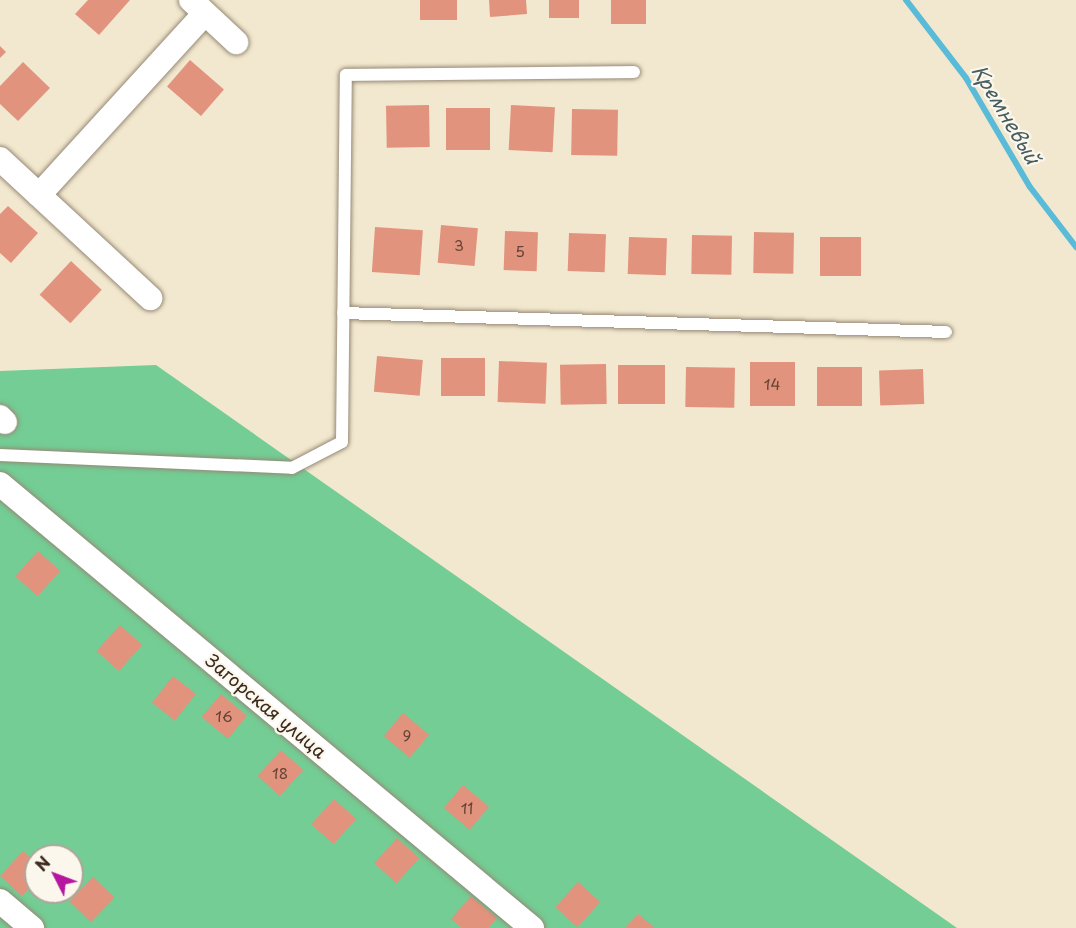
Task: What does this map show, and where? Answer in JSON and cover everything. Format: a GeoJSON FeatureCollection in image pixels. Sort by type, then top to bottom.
{"type":"FeatureCollection","features":[{"type":"Feature","properties":{"kind":"street"},"geometry":{"type":"LineString","coordinates":[[39,195],[198,7],[236,42]]}},
{"type":"Feature","properties":{"kind":"street"},"geometry":{"type":"LineString","coordinates":[[0,159],[150,298]]}},
{"type":"Feature","properties":{"kind":"street","name":"Загорская улица"},"geometry":{"type":"LineString","coordinates":[[0,484],[532,928]]}},
{"type":"Feature","properties":{"kind":"street"},"geometry":{"type":"LineString","coordinates":[[0,901],[32,928]]}},
{"type":"Feature","properties":{"kind":"lane"},"geometry":{"type":"LineString","coordinates":[[0,455],[292,468],[342,442],[346,75],[634,72]]}},
{"type":"Feature","properties":{"kind":"lane"},"geometry":{"type":"LineString","coordinates":[[343,313],[946,332]]}},
{"type":"Feature","properties":{"kind":"green space"},"geometry":{"type":"Polygon","coordinates":[[[156,365],[957,928],[0,928],[0,371],[156,365]]]}},
{"type":"Feature","properties":{"kind":"building"},"geometry":{"type":"Polygon","coordinates":[[[88,0],[130,0],[99,35],[75,14],[88,0]]]}},
{"type":"Feature","properties":{"kind":"building"},"geometry":{"type":"Polygon","coordinates":[[[420,0],[457,0],[457,20],[420,20],[420,0]]]}},
{"type":"Feature","properties":{"kind":"building"},"geometry":{"type":"Polygon","coordinates":[[[489,0],[526,0],[527,14],[490,17],[489,0]]]}},
{"type":"Feature","properties":{"kind":"building"},"geometry":{"type":"Polygon","coordinates":[[[549,0],[579,0],[579,18],[549,18],[549,0]]]}},
{"type":"Feature","properties":{"kind":"building"},"geometry":{"type":"Polygon","coordinates":[[[611,0],[646,0],[646,24],[611,24],[611,0]]]}},
{"type":"Feature","properties":{"kind":"building"},"geometry":{"type":"Polygon","coordinates":[[[0,46],[6,52],[0,58],[0,46]]]}},
{"type":"Feature","properties":{"kind":"building"},"geometry":{"type":"Polygon","coordinates":[[[190,60],[224,90],[201,116],[167,86],[190,60]]]}},
{"type":"Feature","properties":{"kind":"building"},"geometry":{"type":"Polygon","coordinates":[[[23,62],[50,88],[18,121],[0,104],[0,86],[23,62]]]}},
{"type":"Feature","properties":{"kind":"building"},"geometry":{"type":"Polygon","coordinates":[[[429,105],[430,147],[387,148],[386,106],[429,105]]]}},
{"type":"Feature","properties":{"kind":"building"},"geometry":{"type":"Polygon","coordinates":[[[511,105],[555,107],[553,152],[509,150],[511,105]]]}},
{"type":"Feature","properties":{"kind":"building"},"geometry":{"type":"Polygon","coordinates":[[[446,108],[490,108],[490,150],[446,150],[446,108]]]}},
{"type":"Feature","properties":{"kind":"building"},"geometry":{"type":"Polygon","coordinates":[[[572,109],[618,110],[617,156],[571,155],[572,109]]]}},
{"type":"Feature","properties":{"kind":"building"},"geometry":{"type":"Polygon","coordinates":[[[8,206],[38,233],[11,263],[0,253],[0,214],[8,206]]]}},
{"type":"Feature","properties":{"kind":"building"},"geometry":{"type":"Polygon","coordinates":[[[441,225],[478,228],[475,266],[438,263],[441,225]]]}},
{"type":"Feature","properties":{"kind":"building"},"geometry":{"type":"Polygon","coordinates":[[[375,227],[423,230],[420,275],[372,272],[375,227]]]}},
{"type":"Feature","properties":{"kind":"building"},"geometry":{"type":"Polygon","coordinates":[[[505,231],[538,232],[537,271],[504,270],[505,231]]]}},
{"type":"Feature","properties":{"kind":"building"},"geometry":{"type":"Polygon","coordinates":[[[754,232],[794,233],[793,274],[753,273],[754,232]]]}},
{"type":"Feature","properties":{"kind":"building"},"geometry":{"type":"Polygon","coordinates":[[[569,233],[606,234],[605,272],[568,271],[569,233]]]}},
{"type":"Feature","properties":{"kind":"building"},"geometry":{"type":"Polygon","coordinates":[[[692,235],[732,236],[731,275],[691,274],[692,235]]]}},
{"type":"Feature","properties":{"kind":"building"},"geometry":{"type":"Polygon","coordinates":[[[629,237],[667,238],[666,275],[628,274],[629,237]]]}},
{"type":"Feature","properties":{"kind":"building"},"geometry":{"type":"Polygon","coordinates":[[[820,237],[861,237],[861,276],[820,276],[820,237]]]}},
{"type":"Feature","properties":{"kind":"building"},"geometry":{"type":"Polygon","coordinates":[[[71,261],[102,290],[70,323],[40,295],[71,261]]]}},
{"type":"Feature","properties":{"kind":"building"},"geometry":{"type":"Polygon","coordinates":[[[377,356],[423,360],[420,396],[374,392],[377,356]]]}},
{"type":"Feature","properties":{"kind":"building"},"geometry":{"type":"Polygon","coordinates":[[[441,358],[485,358],[485,396],[441,396],[441,358]]]}},
{"type":"Feature","properties":{"kind":"building"},"geometry":{"type":"Polygon","coordinates":[[[499,361],[547,363],[546,404],[498,402],[499,361]]]}},
{"type":"Feature","properties":{"kind":"building"},"geometry":{"type":"Polygon","coordinates":[[[750,362],[795,362],[795,406],[750,406],[750,362]]]}},
{"type":"Feature","properties":{"kind":"building"},"geometry":{"type":"Polygon","coordinates":[[[606,364],[607,404],[561,405],[560,365],[606,364]]]}},
{"type":"Feature","properties":{"kind":"building"},"geometry":{"type":"Polygon","coordinates":[[[618,365],[665,365],[665,404],[618,404],[618,365]]]}},
{"type":"Feature","properties":{"kind":"building"},"geometry":{"type":"Polygon","coordinates":[[[686,367],[735,368],[734,408],[685,407],[686,367]]]}},
{"type":"Feature","properties":{"kind":"building"},"geometry":{"type":"Polygon","coordinates":[[[817,367],[862,367],[862,406],[817,406],[817,367]]]}},
{"type":"Feature","properties":{"kind":"building"},"geometry":{"type":"Polygon","coordinates":[[[923,369],[924,404],[880,406],[879,371],[923,369]]]}},
{"type":"Feature","properties":{"kind":"building"},"geometry":{"type":"Polygon","coordinates":[[[38,551],[60,571],[38,596],[15,576],[38,551]]]}},
{"type":"Feature","properties":{"kind":"building"},"geometry":{"type":"Polygon","coordinates":[[[120,625],[142,645],[119,671],[97,651],[120,625]]]}},
{"type":"Feature","properties":{"kind":"building"},"geometry":{"type":"Polygon","coordinates":[[[173,676],[196,694],[175,721],[152,703],[173,676]]]}},
{"type":"Feature","properties":{"kind":"building"},"geometry":{"type":"Polygon","coordinates":[[[221,694],[247,716],[228,739],[202,717],[221,694]]]}},
{"type":"Feature","properties":{"kind":"building"},"geometry":{"type":"Polygon","coordinates":[[[403,713],[429,735],[410,758],[384,736],[403,713]]]}},
{"type":"Feature","properties":{"kind":"building"},"geometry":{"type":"Polygon","coordinates":[[[281,750],[303,770],[280,796],[258,776],[281,750]]]}},
{"type":"Feature","properties":{"kind":"building"},"geometry":{"type":"Polygon","coordinates":[[[463,785],[489,807],[470,830],[444,808],[463,785]]]}},
{"type":"Feature","properties":{"kind":"building"},"geometry":{"type":"Polygon","coordinates":[[[334,799],[356,819],[334,844],[311,824],[334,799]]]}},
{"type":"Feature","properties":{"kind":"building"},"geometry":{"type":"Polygon","coordinates":[[[397,838],[419,858],[397,883],[374,863],[397,838]]]}},
{"type":"Feature","properties":{"kind":"building"},"geometry":{"type":"Polygon","coordinates":[[[24,852],[24,894],[22,896],[0,876],[24,852]]]}},
{"type":"Feature","properties":{"kind":"building"},"geometry":{"type":"Polygon","coordinates":[[[93,877],[115,898],[91,922],[72,904],[84,904],[84,886],[93,877]]]}},
{"type":"Feature","properties":{"kind":"building"},"geometry":{"type":"Polygon","coordinates":[[[578,882],[600,902],[578,927],[555,907],[578,882]]]}},
{"type":"Feature","properties":{"kind":"building"},"geometry":{"type":"Polygon","coordinates":[[[471,896],[497,918],[488,928],[462,928],[451,919],[471,896]]]}},
{"type":"Feature","properties":{"kind":"building"},"geometry":{"type":"Polygon","coordinates":[[[638,914],[655,928],[625,928],[638,914]]]}},
{"type":"Feature","properties":{"kind":"waterway","name":"Кремневый"},"geometry":{"type":"LineString","coordinates":[[906,0],[966,78],[1030,187],[1076,247]]}}]}
